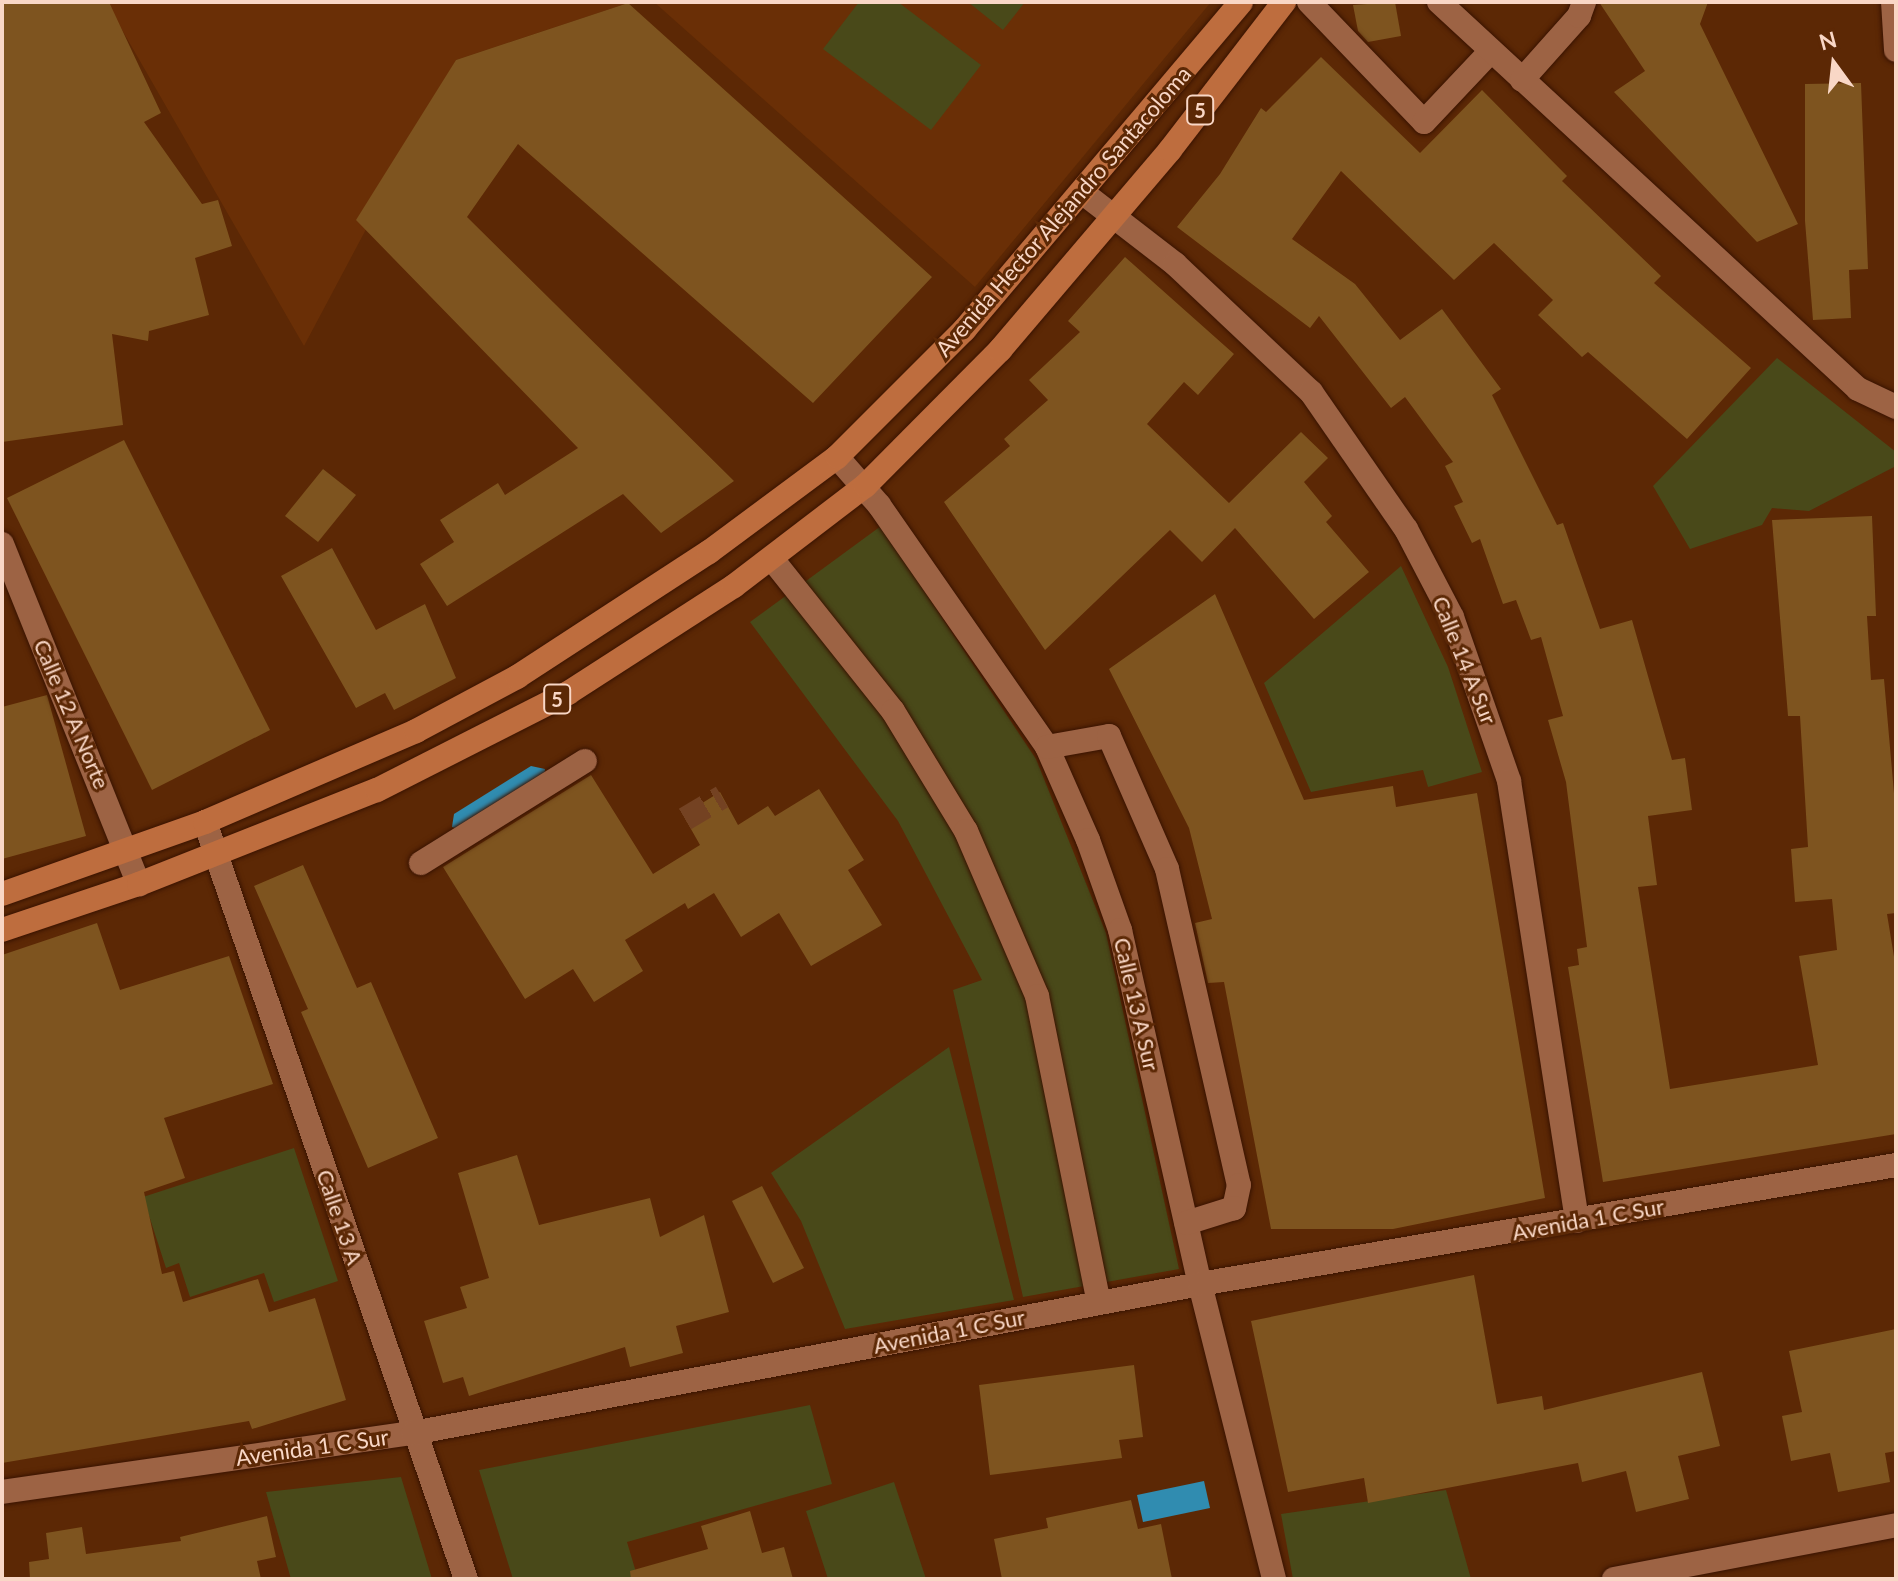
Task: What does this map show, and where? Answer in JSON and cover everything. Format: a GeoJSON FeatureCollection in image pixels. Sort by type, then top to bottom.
{"type":"FeatureCollection","features":[{"type":"Feature","properties":{"kind":"main road","name":"Avenida Hector Alejandro Santacoloma"},"geometry":{"type":"LineString","coordinates":[[2,894],[129,852],[325,774],[517,677],[614,617],[837,457],[964,330],[1241,2]]}},
{"type":"Feature","properties":{"kind":"main road","name":"Avenida Hector Alejandro Santacoloma"},"geometry":{"type":"LineString","coordinates":[[2,930],[139,884],[377,790],[534,711],[664,633],[772,559],[865,486],[1000,350],[1114,217],[1284,2]]}},
{"type":"Feature","properties":{"kind":"street"},"geometry":{"type":"LineString","coordinates":[[1309,2],[1424,122],[1491,51]]}},
{"type":"Feature","properties":{"kind":"street"},"geometry":{"type":"LineString","coordinates":[[1439,2],[1858,389],[1896,407]]}},
{"type":"Feature","properties":{"kind":"street"},"geometry":{"type":"LineString","coordinates":[[1522,80],[1579,16],[1584,2]]}},
{"type":"Feature","properties":{"kind":"street"},"geometry":{"type":"LineString","coordinates":[[1893,2],[1896,50]]}},
{"type":"Feature","properties":{"kind":"street","name":"Calle 14 A Sur"},"geometry":{"type":"LineString","coordinates":[[1082,192],[1175,264],[1311,392],[1406,529],[1452,617],[1509,781],[1577,1221]]}},
{"type":"Feature","properties":{"kind":"street","name":"Calle 13 A Sur"},"geometry":{"type":"LineString","coordinates":[[837,457],[865,486],[1047,747],[1120,930],[1200,1284],[1274,1579]]}},
{"type":"Feature","properties":{"kind":"street","name":"Calle 12 A Norte"},"geometry":{"type":"LineString","coordinates":[[2,544],[129,852],[139,884]]}},
{"type":"Feature","properties":{"kind":"street"},"geometry":{"type":"LineString","coordinates":[[772,559],[893,711],[966,831],[1037,996],[1099,1303]]}},
{"type":"Feature","properties":{"kind":"street"},"geometry":{"type":"LineString","coordinates":[[1047,747],[1109,736],[1167,869],[1239,1185],[1234,1208],[1186,1223]]}},
{"type":"Feature","properties":{"kind":"street"},"geometry":{"type":"LineString","coordinates":[[421,863],[585,761]]}},
{"type":"Feature","properties":{"kind":"street","name":"Calle 13 A"},"geometry":{"type":"LineString","coordinates":[[205,822],[413,1433],[466,1579]]}},
{"type":"Feature","properties":{"kind":"street","name":"Avenida 1 C Sur"},"geometry":{"type":"LineString","coordinates":[[2,1492],[413,1433],[1200,1284],[1896,1165]]}},
{"type":"Feature","properties":{"kind":"street"},"geometry":{"type":"LineString","coordinates":[[1614,1579],[1896,1525]]}},
{"type":"Feature","properties":{"kind":"shaded area"},"geometry":{"type":"Polygon","coordinates":[[[106,2],[631,2],[456,60],[304,346],[106,2]]]}},
{"type":"Feature","properties":{"kind":"shaded area"},"geometry":{"type":"Polygon","coordinates":[[[654,2],[1211,2],[975,287],[654,2]]]}},
{"type":"Feature","properties":{"kind":"shaded area"},"geometry":{"type":"Polygon","coordinates":[[[859,2],[898,2],[981,65],[931,130],[823,49],[859,2]]]}},
{"type":"Feature","properties":{"kind":"shaded area"},"geometry":{"type":"Polygon","coordinates":[[[968,2],[1025,2],[1003,30],[968,2]]]}},
{"type":"Feature","properties":{"kind":"shaded area"},"geometry":{"type":"Polygon","coordinates":[[[1777,358],[1896,452],[1896,466],[1809,511],[1772,508],[1762,525],[1690,549],[1653,486],[1777,358]]]}},
{"type":"Feature","properties":{"kind":"shaded area"},"geometry":{"type":"Polygon","coordinates":[[[881,526],[1036,759],[1106,933],[1179,1269],[1023,1297],[953,990],[982,980],[898,821],[750,622],[881,526]]]}},
{"type":"Feature","properties":{"kind":"shaded area"},"geometry":{"type":"Polygon","coordinates":[[[1401,566],[1448,667],[1482,772],[1428,787],[1423,770],[1311,792],[1264,683],[1401,566]]]}},
{"type":"Feature","properties":{"kind":"shaded area"},"geometry":{"type":"Polygon","coordinates":[[[949,1047],[1014,1300],[845,1329],[801,1221],[771,1173],[949,1047]]]}},
{"type":"Feature","properties":{"kind":"shaded area"},"geometry":{"type":"Polygon","coordinates":[[[294,1148],[338,1281],[274,1302],[264,1273],[190,1297],[179,1263],[166,1268],[143,1197],[294,1148]]]}},
{"type":"Feature","properties":{"kind":"shaded area"},"geometry":{"type":"Polygon","coordinates":[[[810,1405],[832,1484],[627,1542],[638,1579],[513,1579],[479,1470],[810,1405]]]}},
{"type":"Feature","properties":{"kind":"shaded area"},"geometry":{"type":"Polygon","coordinates":[[[401,1477],[432,1579],[291,1579],[266,1492],[401,1477]]]}},
{"type":"Feature","properties":{"kind":"shaded area"},"geometry":{"type":"Polygon","coordinates":[[[894,1482],[926,1579],[828,1579],[806,1511],[894,1482]]]}},
{"type":"Feature","properties":{"kind":"shaded area"},"geometry":{"type":"Polygon","coordinates":[[[1446,1490],[1471,1579],[1293,1579],[1281,1514],[1446,1490]]]}},
{"type":"Feature","properties":{"kind":"water"},"geometry":{"type":"Polygon","coordinates":[[[531,766],[545,769],[544,781],[463,831],[452,827],[454,814],[531,766]]]}},
{"type":"Feature","properties":{"kind":"water"},"geometry":{"type":"Polygon","coordinates":[[[1204,1481],[1210,1508],[1143,1522],[1137,1495],[1204,1481]]]}},
{"type":"Feature","properties":{"kind":"building"},"geometry":{"type":"Polygon","coordinates":[[[2,2],[109,2],[161,113],[144,122],[202,204],[218,200],[232,246],[195,258],[209,315],[149,331],[148,341],[112,334],[123,425],[2,442],[2,2]]]}},
{"type":"Feature","properties":{"kind":"building"},"geometry":{"type":"Polygon","coordinates":[[[1395,2],[1401,36],[1368,42],[1358,31],[1353,5],[1395,2]]]}},
{"type":"Feature","properties":{"kind":"building"},"geometry":{"type":"Polygon","coordinates":[[[1599,2],[1708,2],[1700,24],[1798,224],[1757,242],[1614,92],[1645,71],[1599,2]]]}},
{"type":"Feature","properties":{"kind":"building"},"geometry":{"type":"Polygon","coordinates":[[[628,3],[932,277],[813,403],[518,144],[467,217],[734,481],[661,533],[623,494],[447,606],[420,564],[454,542],[440,520],[498,483],[505,495],[578,448],[356,220],[456,60],[628,3]]]}},
{"type":"Feature","properties":{"kind":"building"},"geometry":{"type":"Polygon","coordinates":[[[1321,57],[1420,153],[1482,90],[1567,176],[1562,181],[1661,276],[1654,283],[1751,368],[1687,439],[1588,352],[1582,357],[1538,315],[1553,300],[1494,243],[1454,280],[1341,171],[1292,239],[1355,284],[1400,340],[1442,309],[1501,389],[1492,395],[1557,525],[1563,523],[1600,629],[1632,620],[1672,760],[1685,758],[1692,810],[1648,816],[1657,885],[1638,887],[1670,1089],[1818,1065],[1799,956],[1837,950],[1832,899],[1795,902],[1791,849],[1808,847],[1800,716],[1788,716],[1772,520],[1872,516],[1876,616],[1867,616],[1871,680],[1884,679],[1896,816],[1896,913],[1887,914],[1896,969],[1896,1134],[1603,1182],[1568,967],[1579,965],[1577,949],[1587,947],[1566,782],[1548,720],[1563,716],[1541,637],[1531,640],[1516,600],[1503,604],[1480,539],[1472,543],[1454,506],[1463,502],[1445,466],[1453,462],[1405,397],[1391,408],[1319,316],[1310,328],[1177,227],[1220,174],[1261,108],[1266,112],[1321,57]]]}},
{"type":"Feature","properties":{"kind":"building"},"geometry":{"type":"Polygon","coordinates":[[[1861,83],[1868,269],[1849,270],[1851,318],[1813,320],[1805,221],[1805,84],[1861,83]]]}},
{"type":"Feature","properties":{"kind":"building"},"geometry":{"type":"Polygon","coordinates":[[[1125,257],[1234,354],[1198,395],[1184,382],[1147,424],[1229,503],[1301,432],[1328,458],[1304,482],[1332,516],[1326,522],[1369,572],[1314,619],[1235,528],[1202,562],[1170,530],[1045,650],[944,502],[1010,446],[1004,439],[1048,400],[1029,380],[1080,332],[1068,321],[1125,257]]]}},
{"type":"Feature","properties":{"kind":"building"},"geometry":{"type":"Polygon","coordinates":[[[124,440],[270,730],[152,790],[7,498],[124,440]]]}},
{"type":"Feature","properties":{"kind":"building"},"geometry":{"type":"Polygon","coordinates":[[[323,469],[356,495],[318,542],[285,516],[323,469]]]}},
{"type":"Feature","properties":{"kind":"building"},"geometry":{"type":"Polygon","coordinates":[[[332,548],[376,630],[425,604],[456,678],[394,710],[385,693],[356,708],[281,576],[332,548]]]}},
{"type":"Feature","properties":{"kind":"building"},"geometry":{"type":"Polygon","coordinates":[[[1215,594],[1304,800],[1393,786],[1396,807],[1477,793],[1545,1198],[1393,1229],[1271,1229],[1224,982],[1208,983],[1195,923],[1212,919],[1189,828],[1109,669],[1215,594]]]}},
{"type":"Feature","properties":{"kind":"building"},"geometry":{"type":"Polygon","coordinates":[[[47,695],[86,836],[2,859],[2,707],[47,695]]]}},
{"type":"Feature","properties":{"kind":"building"},"geometry":{"type":"Polygon","coordinates":[[[591,775],[653,874],[700,845],[683,815],[720,792],[738,825],[768,806],[775,816],[819,789],[864,860],[848,870],[882,925],[811,966],[779,913],[741,937],[714,893],[688,909],[685,903],[625,940],[643,971],[594,1002],[573,969],[525,999],[443,867],[591,775]]]}},
{"type":"Feature","properties":{"kind":"building"},"geometry":{"type":"Polygon","coordinates":[[[303,865],[357,988],[371,982],[438,1138],[368,1168],[301,1012],[308,1009],[254,886],[303,865]]]}},
{"type":"Feature","properties":{"kind":"building"},"geometry":{"type":"Polygon","coordinates":[[[97,923],[120,990],[229,956],[273,1084],[164,1118],[185,1178],[144,1192],[162,1274],[174,1271],[183,1302],[258,1279],[269,1312],[315,1298],[346,1400],[252,1429],[249,1421],[2,1463],[2,955],[97,923]]]}},
{"type":"Feature","properties":{"kind":"building"},"geometry":{"type":"Polygon","coordinates":[[[517,1155],[539,1225],[650,1198],[660,1237],[704,1215],[729,1312],[676,1326],[683,1353],[630,1367],[625,1347],[469,1396],[463,1377],[443,1383],[424,1321],[467,1308],[460,1287],[489,1278],[458,1173],[517,1155]]]}},
{"type":"Feature","properties":{"kind":"building"},"geometry":{"type":"Polygon","coordinates":[[[762,1186],[804,1268],[773,1283],[732,1201],[762,1186]]]}},
{"type":"Feature","properties":{"kind":"building"},"geometry":{"type":"Polygon","coordinates":[[[1474,1275],[1497,1404],[1542,1396],[1544,1410],[1702,1372],[1720,1446],[1678,1456],[1689,1499],[1636,1512],[1626,1471],[1582,1482],[1578,1463],[1368,1503],[1364,1478],[1288,1492],[1251,1321],[1474,1275]]]}},
{"type":"Feature","properties":{"kind":"building"},"geometry":{"type":"Polygon","coordinates":[[[1896,1329],[1896,1451],[1885,1453],[1890,1482],[1838,1492],[1830,1453],[1791,1461],[1782,1416],[1802,1412],[1789,1351],[1896,1329]]]}},
{"type":"Feature","properties":{"kind":"building"},"geometry":{"type":"Polygon","coordinates":[[[1134,1365],[1143,1437],[1119,1440],[1122,1458],[990,1475],[979,1385],[1134,1365]]]}},
{"type":"Feature","properties":{"kind":"building"},"geometry":{"type":"Polygon","coordinates":[[[1131,1500],[1138,1529],[1161,1524],[1172,1579],[1002,1579],[994,1539],[1048,1528],[1046,1518],[1131,1500]]]}},
{"type":"Feature","properties":{"kind":"building"},"geometry":{"type":"Polygon","coordinates":[[[750,1511],[762,1553],[784,1547],[793,1579],[631,1579],[630,1571],[708,1549],[701,1526],[750,1511]]]}},
{"type":"Feature","properties":{"kind":"building"},"geometry":{"type":"Polygon","coordinates":[[[267,1516],[276,1557],[257,1561],[261,1579],[30,1579],[29,1562],[49,1559],[46,1533],[82,1527],[86,1554],[181,1541],[180,1537],[267,1516]]]}},
{"type":"Feature","properties":{"kind":"tunnel"},"geometry":{"type":"LineString","coordinates":[[685,819],[722,797]]}}]}
